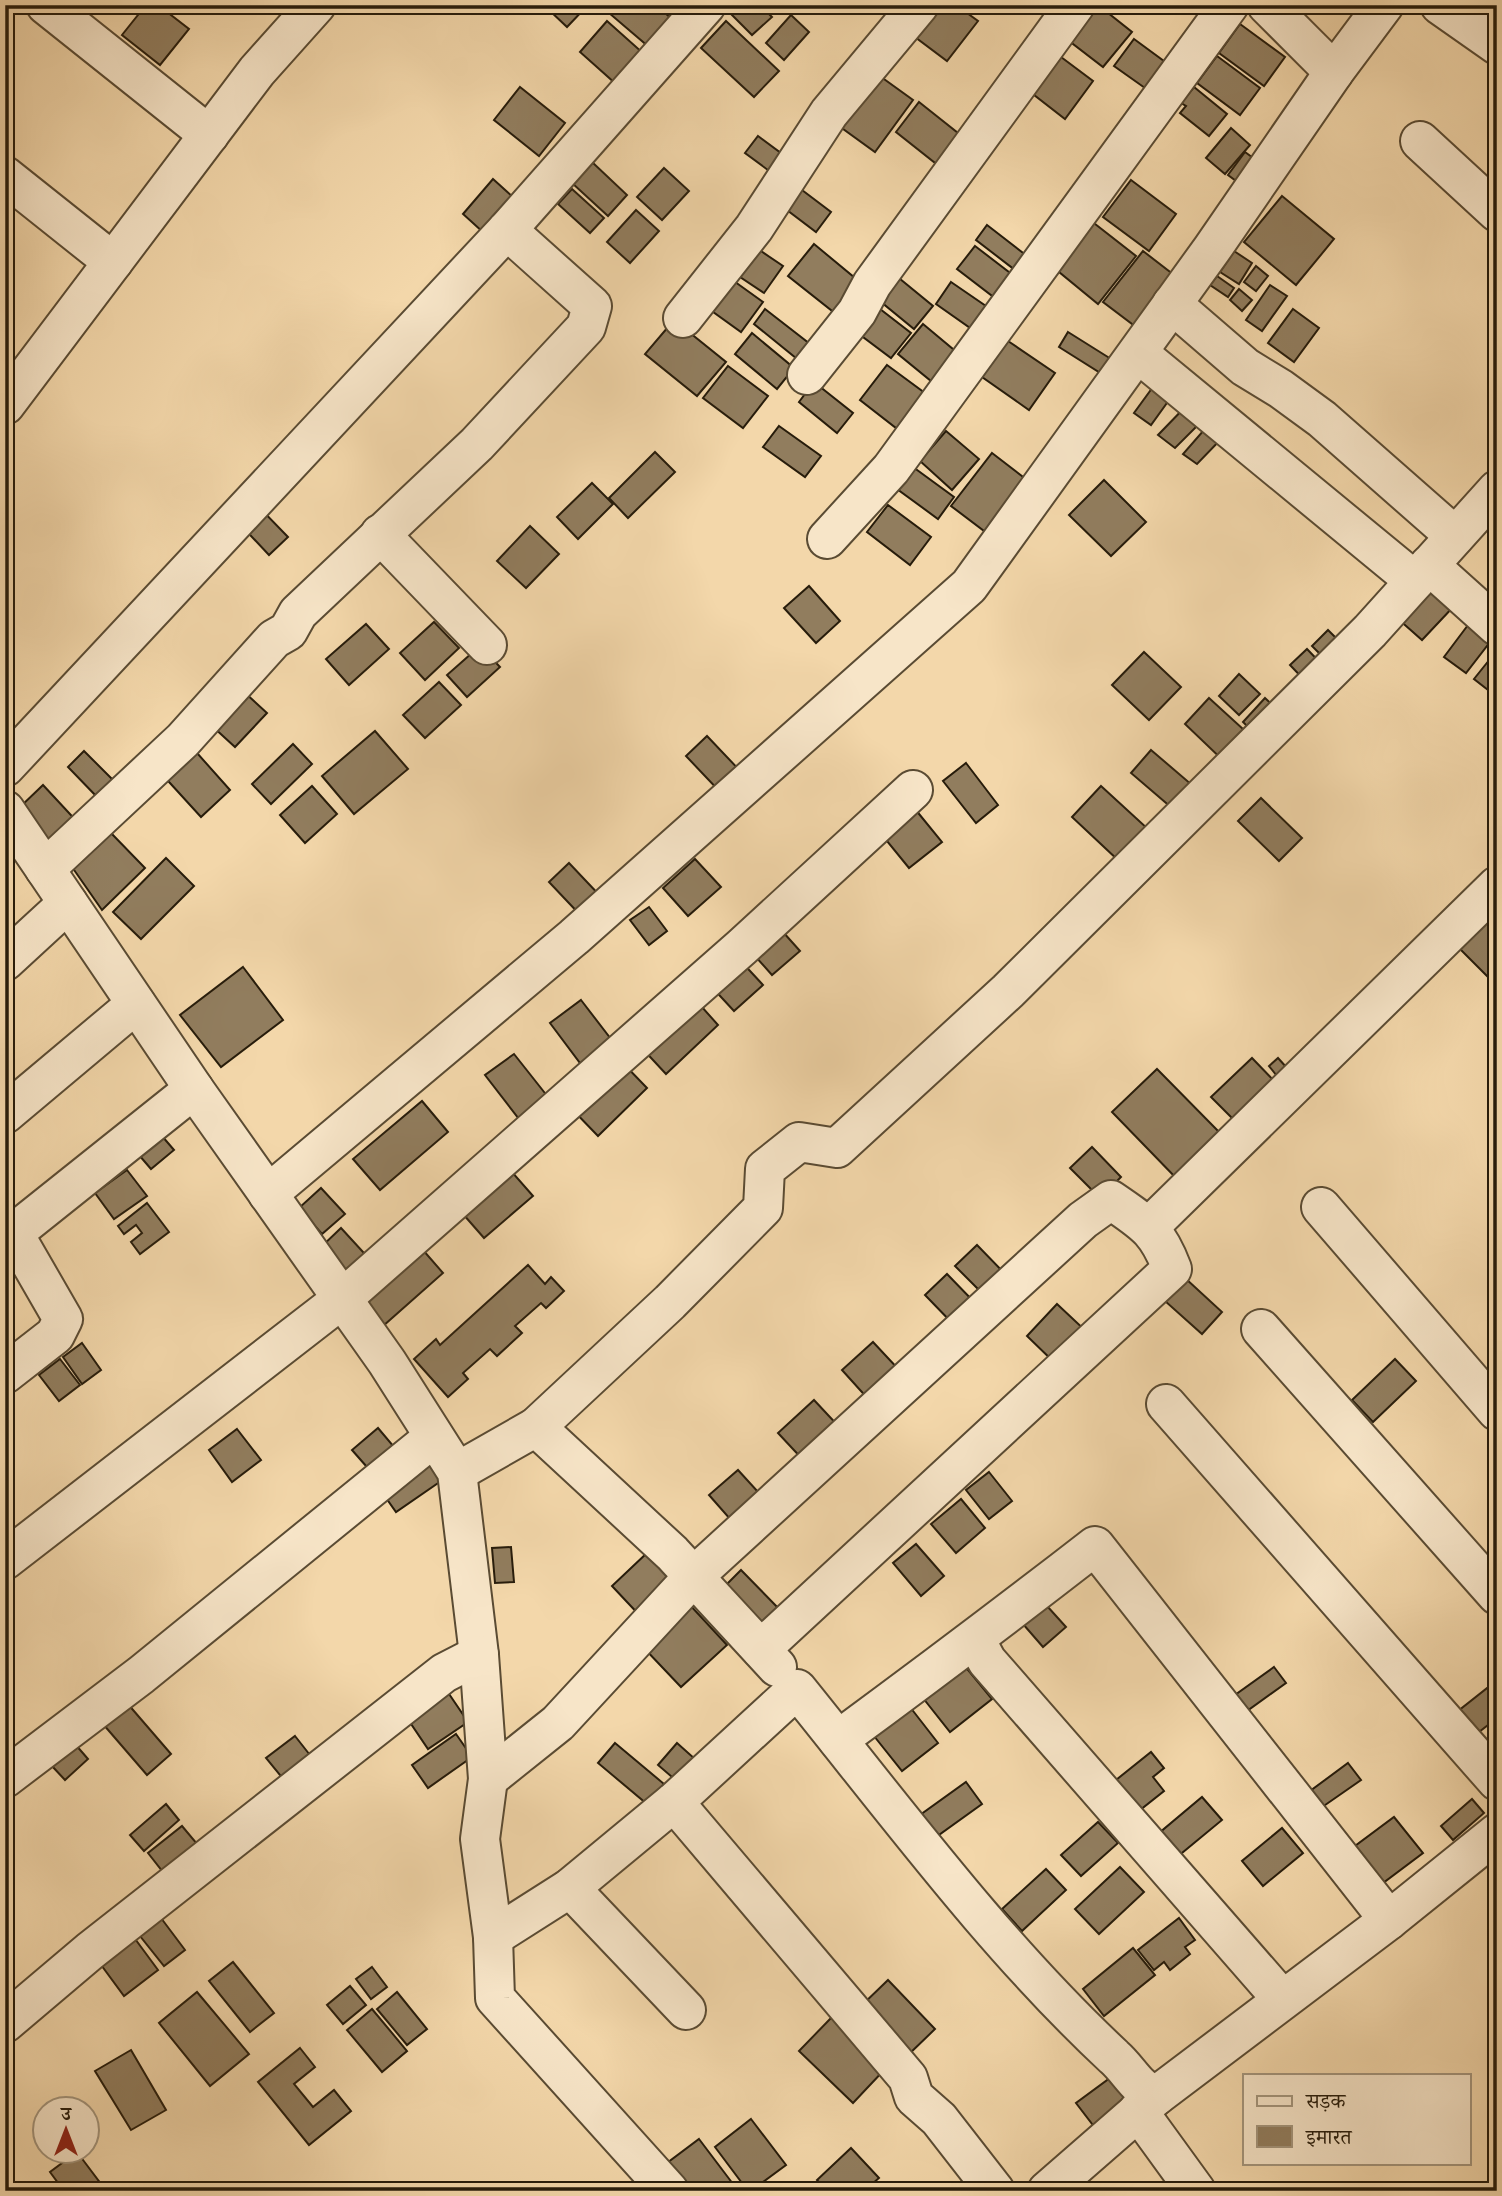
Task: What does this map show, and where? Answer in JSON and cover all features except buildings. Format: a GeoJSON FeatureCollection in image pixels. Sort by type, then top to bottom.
{"type":"FeatureCollection","features":[{"type":"Feature","properties":{"kind":"street"},"geometry":{"type":"LineString","coordinates":[[46,5],[209,135]]}},
{"type":"Feature","properties":{"kind":"street"},"geometry":{"type":"LineString","coordinates":[[5,767],[507,230],[706,5]]}},
{"type":"Feature","properties":{"kind":"street"},"geometry":{"type":"LineString","coordinates":[[683,318],[754,228],[829,113],[919,5]]}},
{"type":"Feature","properties":{"kind":"street"},"geometry":{"type":"LineString","coordinates":[[807,375],[858,312],[872,284],[1075,5]]}},
{"type":"Feature","properties":{"kind":"street"},"geometry":{"type":"LineString","coordinates":[[827,538],[891,469],[1228,5]]}},
{"type":"Feature","properties":{"kind":"street"},"geometry":{"type":"LineString","coordinates":[[1267,5],[1334,72]]}},
{"type":"Feature","properties":{"kind":"street"},"geometry":{"type":"LineString","coordinates":[[268,1194],[574,937],[969,586],[1384,5]]}},
{"type":"Feature","properties":{"kind":"street"},"geometry":{"type":"LineString","coordinates":[[1440,5],[1497,45]]}},
{"type":"Feature","properties":{"kind":"street"},"geometry":{"type":"LineString","coordinates":[[6,403],[257,71],[296,12]]}},
{"type":"Feature","properties":{"kind":"street"},"geometry":{"type":"LineString","coordinates":[[1420,141],[1497,212]]}},
{"type":"Feature","properties":{"kind":"street"},"geometry":{"type":"LineString","coordinates":[[5,176],[113,262]]}},
{"type":"Feature","properties":{"kind":"street"},"geometry":{"type":"LineString","coordinates":[[45,869],[183,740],[274,639],[288,631],[298,613],[477,444],[586,327],[592,306],[507,230]]}},
{"type":"Feature","properties":{"kind":"street"},"geometry":{"type":"LineString","coordinates":[[1172,304],[1245,367],[1322,419],[1455,536]]}},
{"type":"Feature","properties":{"kind":"street"},"geometry":{"type":"LineString","coordinates":[[1138,353],[1422,573],[1497,626]]}},
{"type":"Feature","properties":{"kind":"street"},"geometry":{"type":"LineString","coordinates":[[457,1472],[536,1427],[670,1302],[763,1208],[765,1169],[799,1142],[837,1148],[1008,991],[1370,631],[1497,490]]}},
{"type":"Feature","properties":{"kind":"street"},"geometry":{"type":"LineString","coordinates":[[380,534],[487,645]]}},
{"type":"Feature","properties":{"kind":"street"},"geometry":{"type":"LineString","coordinates":[[5,1560],[342,1299],[742,947],[913,790]]}},
{"type":"Feature","properties":{"kind":"street"},"geometry":{"type":"LineString","coordinates":[[5,810],[194,1089],[387,1362],[457,1472],[479,1655],[488,1779],[480,1839],[493,1937],[495,1998],[669,2191]]}},
{"type":"Feature","properties":{"kind":"street"},"geometry":{"type":"LineString","coordinates":[[1149,1227],[1497,886]]}},
{"type":"Feature","properties":{"kind":"street"},"geometry":{"type":"LineString","coordinates":[[5,961],[68,903]]}},
{"type":"Feature","properties":{"kind":"street"},"geometry":{"type":"LineString","coordinates":[[5,1114],[136,1004]]}},
{"type":"Feature","properties":{"kind":"street"},"geometry":{"type":"LineString","coordinates":[[5,1374],[55,1335],[64,1319],[9,1237],[194,1089]]}},
{"type":"Feature","properties":{"kind":"street"},"geometry":{"type":"LineString","coordinates":[[488,1779],[558,1723],[694,1576],[1083,1220],[1111,1200],[1149,1227],[1163,1245],[1172,1269],[761,1649]]}},
{"type":"Feature","properties":{"kind":"street"},"geometry":{"type":"LineString","coordinates":[[1321,1207],[1497,1411]]}},
{"type":"Feature","properties":{"kind":"street"},"geometry":{"type":"LineString","coordinates":[[1261,1329],[1497,1595]]}},
{"type":"Feature","properties":{"kind":"street"},"geometry":{"type":"LineString","coordinates":[[1166,1404],[1497,1781]]}},
{"type":"Feature","properties":{"kind":"street"},"geometry":{"type":"LineString","coordinates":[[536,1427],[694,1576],[797,1689],[982,1918],[1084,2028],[1127,2069],[1143,2091],[1147,2104],[1196,2191]]}},
{"type":"Feature","properties":{"kind":"street"},"geometry":{"type":"LineString","coordinates":[[5,1778],[141,1675],[434,1437]]}},
{"type":"Feature","properties":{"kind":"street"},"geometry":{"type":"LineString","coordinates":[[838,1740],[1095,1546],[1388,1920]]}},
{"type":"Feature","properties":{"kind":"street"},"geometry":{"type":"LineString","coordinates":[[975,1639],[987,1661],[1282,1998]]}},
{"type":"Feature","properties":{"kind":"street"},"geometry":{"type":"LineString","coordinates":[[5,2022],[90,1951],[444,1673],[479,1655]]}},
{"type":"Feature","properties":{"kind":"street"},"geometry":{"type":"LineString","coordinates":[[493,1937],[570,1888],[674,1802],[797,1689]]}},
{"type":"Feature","properties":{"kind":"street"},"geometry":{"type":"LineString","coordinates":[[674,1802],[908,2078],[915,2096],[939,2119],[995,2191]]}},
{"type":"Feature","properties":{"kind":"street"},"geometry":{"type":"LineString","coordinates":[[1047,2191],[1147,2104],[1497,1833]]}},
{"type":"Feature","properties":{"kind":"street"},"geometry":{"type":"LineString","coordinates":[[570,1888],[686,2010]]}}]}
